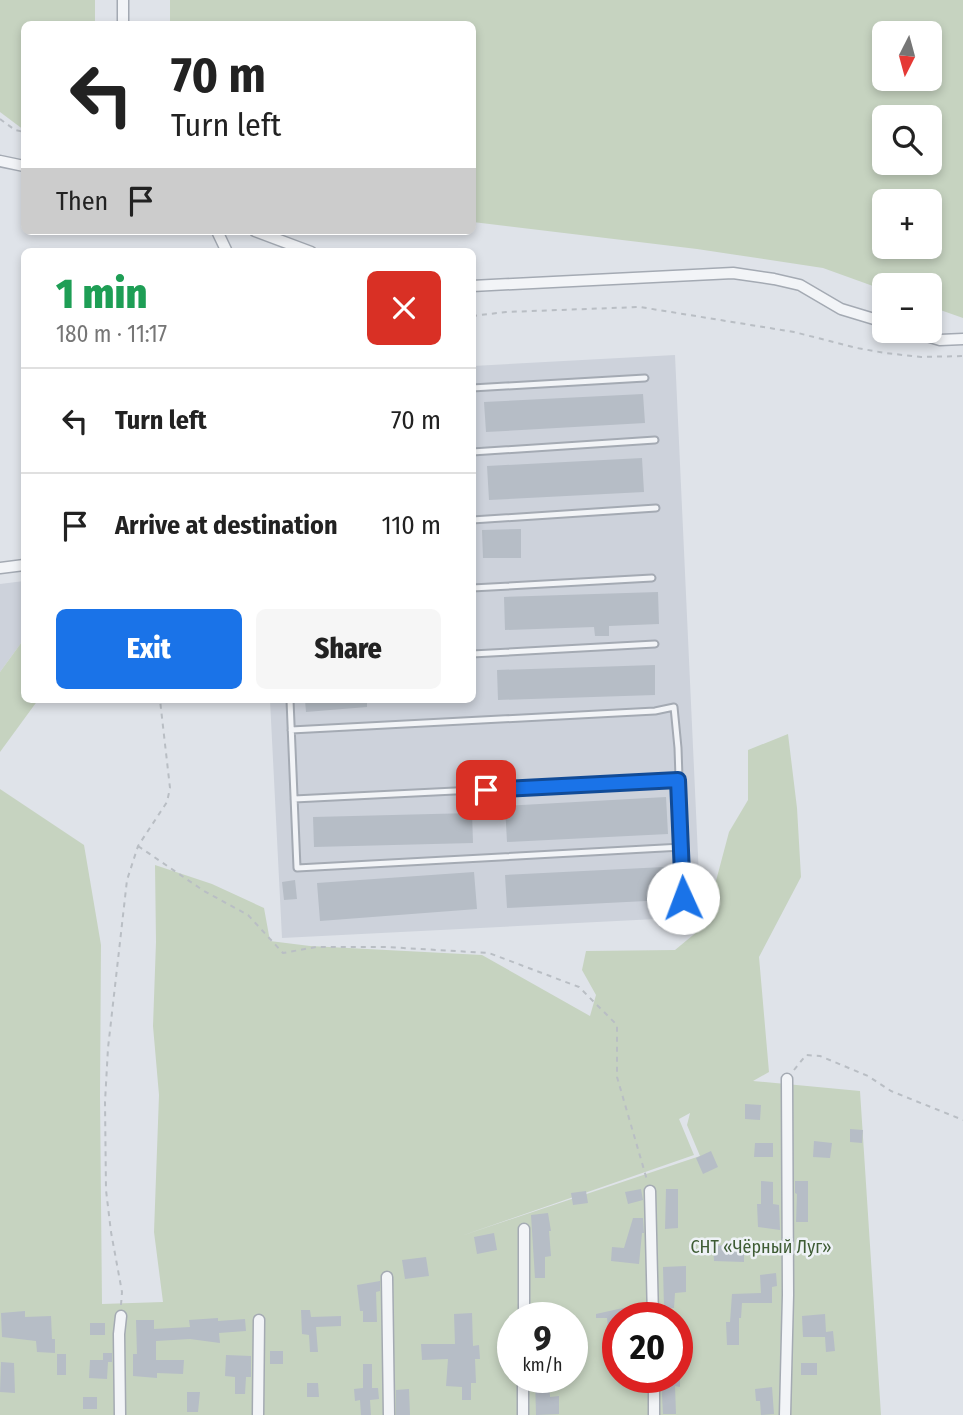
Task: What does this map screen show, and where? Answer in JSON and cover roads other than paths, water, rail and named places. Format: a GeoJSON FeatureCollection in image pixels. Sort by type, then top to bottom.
{"type":"FeatureCollection","features":[{"type":"Feature","properties":{"kind":"street"},"geometry":{"type":"LineString","coordinates":[[123,0],[123,21]]}},
{"type":"Feature","properties":{"kind":"street"},"geometry":{"type":"LineString","coordinates":[[0,161],[21,165]]}},
{"type":"Feature","properties":{"kind":"street"},"geometry":{"type":"LineString","coordinates":[[266,235],[300,248]]}},
{"type":"Feature","properties":{"kind":"street"},"geometry":{"type":"LineString","coordinates":[[476,286],[733,273],[800,285],[841,309],[872,318]]}},
{"type":"Feature","properties":{"kind":"street"},"geometry":{"type":"LineString","coordinates":[[942,340],[963,340]]}},
{"type":"Feature","properties":{"kind":"street"},"geometry":{"type":"LineString","coordinates":[[0,568],[21,565]]}},
{"type":"Feature","properties":{"kind":"street"},"geometry":{"type":"LineString","coordinates":[[785,1415],[788,1296],[787,1079]]}},
{"type":"Feature","properties":{"kind":"street"},"geometry":{"type":"LineString","coordinates":[[650,1191],[653,1302]]}},
{"type":"Feature","properties":{"kind":"street"},"geometry":{"type":"LineString","coordinates":[[524,1229],[524,1302]]}},
{"type":"Feature","properties":{"kind":"street"},"geometry":{"type":"LineString","coordinates":[[387,1277],[389,1415]]}},
{"type":"Feature","properties":{"kind":"street"},"geometry":{"type":"LineString","coordinates":[[120,1415],[121,1316]]}},
{"type":"Feature","properties":{"kind":"street"},"geometry":{"type":"LineString","coordinates":[[258,1415],[259,1320]]}},
{"type":"Feature","properties":{"kind":"street"},"geometry":{"type":"LineString","coordinates":[[523,1393],[523,1415]]}},
{"type":"Feature","properties":{"kind":"street"},"geometry":{"type":"LineString","coordinates":[[654,1393],[654,1415]]}},
{"type":"Feature","properties":{"kind":"lane"},"geometry":{"type":"LineString","coordinates":[[476,388],[645,377]]}},
{"type":"Feature","properties":{"kind":"lane"},"geometry":{"type":"LineString","coordinates":[[476,452],[655,440]]}},
{"type":"Feature","properties":{"kind":"lane"},"geometry":{"type":"LineString","coordinates":[[476,520],[656,508]]}},
{"type":"Feature","properties":{"kind":"lane"},"geometry":{"type":"LineString","coordinates":[[476,588],[652,578]]}},
{"type":"Feature","properties":{"kind":"lane"},"geometry":{"type":"LineString","coordinates":[[476,654],[655,644]]}},
{"type":"Feature","properties":{"kind":"lane"},"geometry":{"type":"LineString","coordinates":[[290,703],[297,869],[682,847]]}},
{"type":"Feature","properties":{"kind":"lane"},"geometry":{"type":"LineString","coordinates":[[291,730],[655,711],[674,707],[683,898]]}},
{"type":"Feature","properties":{"kind":"lane"},"geometry":{"type":"LineString","coordinates":[[293,799],[678,780]]}},
{"type":"Feature","properties":{"kind":"park label","name":"СНТ «Чёрный Луг»"},"geometry":{"type":"Point","coordinates":[761,1247]}}]}
